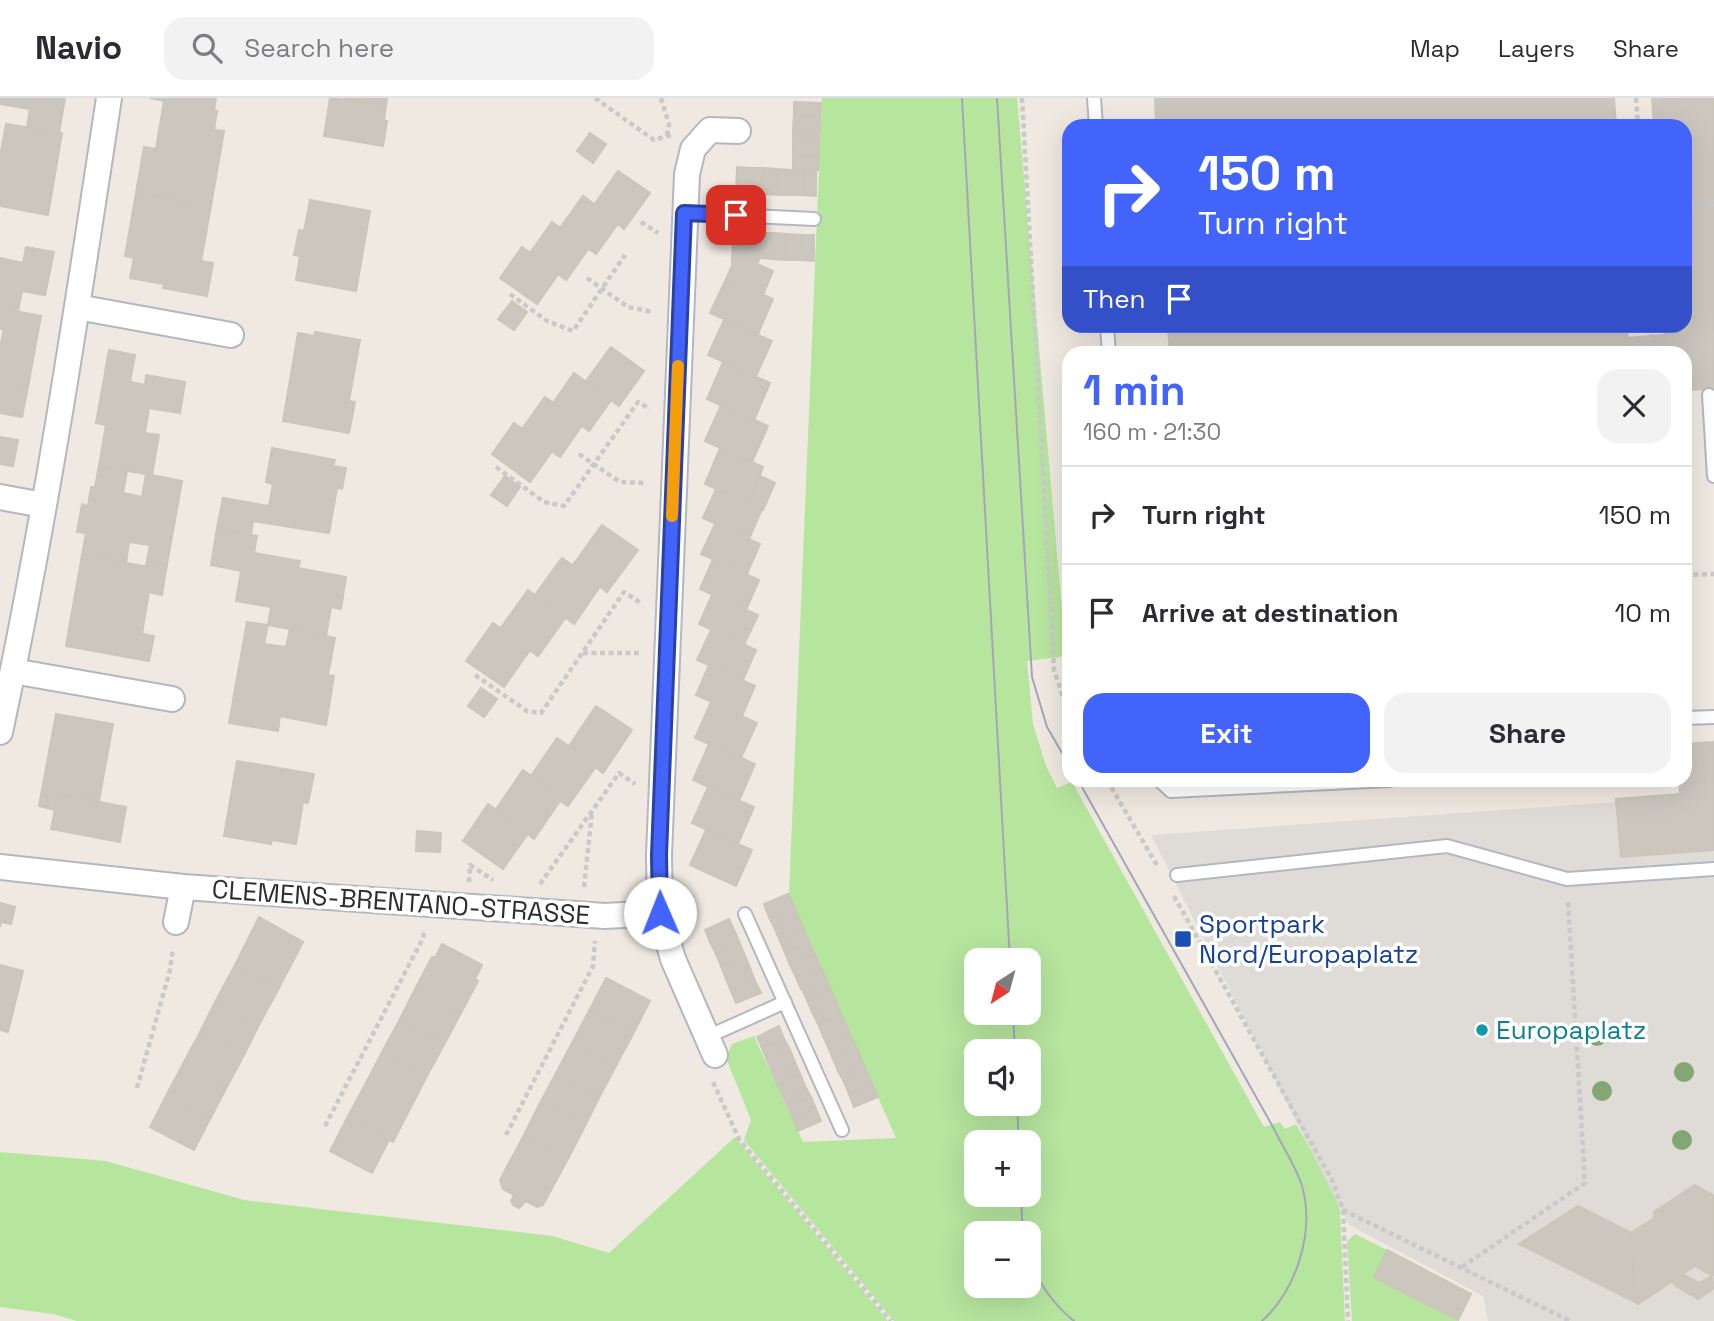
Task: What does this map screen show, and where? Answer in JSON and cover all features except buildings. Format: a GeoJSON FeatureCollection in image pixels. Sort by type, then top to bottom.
{"type":"FeatureCollection","features":[{"type":"Feature","properties":{"kind":"street"},"geometry":{"type":"LineString","coordinates":[[0,732],[78,307],[109,98]]}},
{"type":"Feature","properties":{"kind":"street"},"geometry":{"type":"LineString","coordinates":[[711,1046],[673,959],[660,913],[659,855],[687,174],[693,149],[710,130],[738,131]]}},
{"type":"Feature","properties":{"kind":"street"},"geometry":{"type":"LineString","coordinates":[[78,307],[231,335]]}},
{"type":"Feature","properties":{"kind":"street"},"geometry":{"type":"LineString","coordinates":[[0,497],[43,505]]}},
{"type":"Feature","properties":{"kind":"street"},"geometry":{"type":"LineString","coordinates":[[13,671],[172,699]]}},
{"type":"Feature","properties":{"kind":"street","name":"CLEMENS-BRENTANO-STRASSE"},"geometry":{"type":"LineString","coordinates":[[0,867],[183,887],[589,915],[660,913]]}},
{"type":"Feature","properties":{"kind":"street","name":"CLEMENS-BRENTANO-STRASSE"},"geometry":{"type":"LineString","coordinates":[[176,922],[183,887]]}},
{"type":"Feature","properties":{"kind":"lane"},"geometry":{"type":"LineString","coordinates":[[1094,98],[1096,119]]}},
{"type":"Feature","properties":{"kind":"lane"},"geometry":{"type":"LineString","coordinates":[[684,213],[814,219]]}},
{"type":"Feature","properties":{"kind":"lane"},"geometry":{"type":"LineString","coordinates":[[1709,396],[1714,476]]}},
{"type":"Feature","properties":{"kind":"lane"},"geometry":{"type":"LineString","coordinates":[[1692,718],[1714,717]]}},
{"type":"Feature","properties":{"kind":"lane"},"geometry":{"type":"LineString","coordinates":[[1167,787],[1171,791],[1251,787]]}},
{"type":"Feature","properties":{"kind":"lane"},"geometry":{"type":"LineString","coordinates":[[1177,875],[1447,846],[1567,879],[1714,869]]}},
{"type":"Feature","properties":{"kind":"lane"},"geometry":{"type":"LineString","coordinates":[[745,914],[842,1130]]}},
{"type":"Feature","properties":{"kind":"lane"},"geometry":{"type":"LineString","coordinates":[[711,1046],[785,1002]]}},
{"type":"Feature","properties":{"kind":"path"},"geometry":{"type":"LineString","coordinates":[[595,98],[654,140],[667,135],[687,136],[696,145]]}},
{"type":"Feature","properties":{"kind":"path"},"geometry":{"type":"LineString","coordinates":[[661,98],[669,124],[667,135]]}},
{"type":"Feature","properties":{"kind":"path"},"geometry":{"type":"LineString","coordinates":[[1022,98],[1054,670],[1062,694]]}},
{"type":"Feature","properties":{"kind":"path"},"geometry":{"type":"LineString","coordinates":[[1636,98],[1638,119]]}},
{"type":"Feature","properties":{"kind":"path"},"geometry":{"type":"LineString","coordinates":[[1692,207],[1714,205]]}},
{"type":"Feature","properties":{"kind":"path"},"geometry":{"type":"LineString","coordinates":[[510,294],[547,321],[573,331],[625,256]]}},
{"type":"Feature","properties":{"kind":"path"},"geometry":{"type":"LineString","coordinates":[[587,278],[628,307],[666,315],[680,315]]}},
{"type":"Feature","properties":{"kind":"path"},"geometry":{"type":"LineString","coordinates":[[496,467],[544,502],[564,506],[638,402],[662,417],[676,419]]}},
{"type":"Feature","properties":{"kind":"path"},"geometry":{"type":"LineString","coordinates":[[579,454],[620,482],[674,485]]}},
{"type":"Feature","properties":{"kind":"path"},"geometry":{"type":"LineString","coordinates":[[1692,575],[1714,574]]}},
{"type":"Feature","properties":{"kind":"path"},"geometry":{"type":"LineString","coordinates":[[475,675],[527,711],[541,713],[624,592],[654,611],[668,613]]}},
{"type":"Feature","properties":{"kind":"path"},"geometry":{"type":"LineString","coordinates":[[582,653],[667,653]]}},
{"type":"Feature","properties":{"kind":"path"},"geometry":{"type":"LineString","coordinates":[[533,893],[619,773],[647,793],[662,793]]}},
{"type":"Feature","properties":{"kind":"path"},"geometry":{"type":"LineString","coordinates":[[1111,787],[1160,871]]}},
{"type":"Feature","properties":{"kind":"path"},"geometry":{"type":"LineString","coordinates":[[506,1135],[593,966],[589,915],[592,812]]}},
{"type":"Feature","properties":{"kind":"path"},"geometry":{"type":"LineString","coordinates":[[467,906],[470,865],[502,887]]}},
{"type":"Feature","properties":{"kind":"path"},"geometry":{"type":"LineString","coordinates":[[1462,1267],[1585,1183],[1567,879]]}},
{"type":"Feature","properties":{"kind":"path"},"geometry":{"type":"LineString","coordinates":[[1174,895],[1332,1180],[1343,1210],[1348,1321]]}},
{"type":"Feature","properties":{"kind":"path"},"geometry":{"type":"LineString","coordinates":[[325,1126],[423,938],[425,903]]}},
{"type":"Feature","properties":{"kind":"path"},"geometry":{"type":"LineString","coordinates":[[137,1088],[170,970],[176,922]]}},
{"type":"Feature","properties":{"kind":"path"},"geometry":{"type":"LineString","coordinates":[[711,1046],[708,1072],[739,1139],[891,1321]]}},
{"type":"Feature","properties":{"kind":"path"},"geometry":{"type":"LineString","coordinates":[[1343,1210],[1570,1321]]}},
{"type":"Feature","properties":{"kind":"green space"},"geometry":{"type":"Polygon","coordinates":[[[822,98],[1017,98],[1062,610],[1062,657],[1027,661],[1033,724],[1046,766],[1057,788],[1075,787],[1264,1127],[1280,1122],[1285,1129],[1296,1124],[1330,1183],[1340,1210],[1345,1321],[894,1321],[744,1140],[751,1120],[726,1058],[732,1044],[754,1036],[803,1142],[896,1138],[789,895],[822,98]]]}},
{"type":"Feature","properties":{"kind":"green space"},"geometry":{"type":"Polygon","coordinates":[[[735,1137],[888,1321],[77,1321],[53,1314],[0,1307],[0,1152],[106,1161],[244,1200],[552,1236],[609,1253],[735,1137]]]}},
{"type":"Feature","properties":{"kind":"green space"},"geometry":{"type":"Polygon","coordinates":[[[1355,1234],[1387,1250],[1374,1277],[1458,1321],[1352,1321],[1347,1241],[1355,1234]]]}},
{"type":"Feature","properties":{"kind":"shaded area","name":"Europaplatz"},"geometry":{"type":"Polygon","coordinates":[[[1714,795],[1714,1321],[1488,1321],[1483,1296],[1349,1225],[1151,835],[1714,795]]]}},
{"type":"Feature","properties":{"kind":"tram line"},"geometry":{"type":"LineString","coordinates":[[962,98],[1009,948]]}},
{"type":"Feature","properties":{"kind":"tram line"},"geometry":{"type":"LineString","coordinates":[[997,98],[1032,677],[1047,727],[1062,753]]}},
{"type":"Feature","properties":{"kind":"tram line"},"geometry":{"type":"LineString","coordinates":[[1082,787],[1273,1127],[1302,1186],[1306,1222],[1300,1258],[1285,1293],[1262,1321]]}},
{"type":"Feature","properties":{"kind":"tram line"},"geometry":{"type":"LineString","coordinates":[[1014,1026],[1014,1039]]}},
{"type":"Feature","properties":{"kind":"tram line"},"geometry":{"type":"LineString","coordinates":[[1018,1116],[1018,1130]]}},
{"type":"Feature","properties":{"kind":"tram line"},"geometry":{"type":"LineString","coordinates":[[1021,1207],[1022,1221]]}},
{"type":"Feature","properties":{"kind":"tram line"},"geometry":{"type":"LineString","coordinates":[[1041,1282],[1059,1307],[1074,1321]]}},
{"type":"Feature","properties":{"kind":"slow traffic"},"geometry":{"type":"LineString","coordinates":[[672,516],[678,366]]}},
{"type":"Feature","properties":{"kind":"place","name":"Sportpark Nord/Europaplatz"},"geometry":{"type":"Point","coordinates":[1183,939]}},
{"type":"Feature","properties":{"kind":"place","name":"Europaplatz"},"geometry":{"type":"Point","coordinates":[1482,1030]}},
{"type":"Feature","properties":{"kind":"route"},"geometry":{"type":"LineString","coordinates":[[660,913],[659,855],[684,213],[736,215]]}}]}
